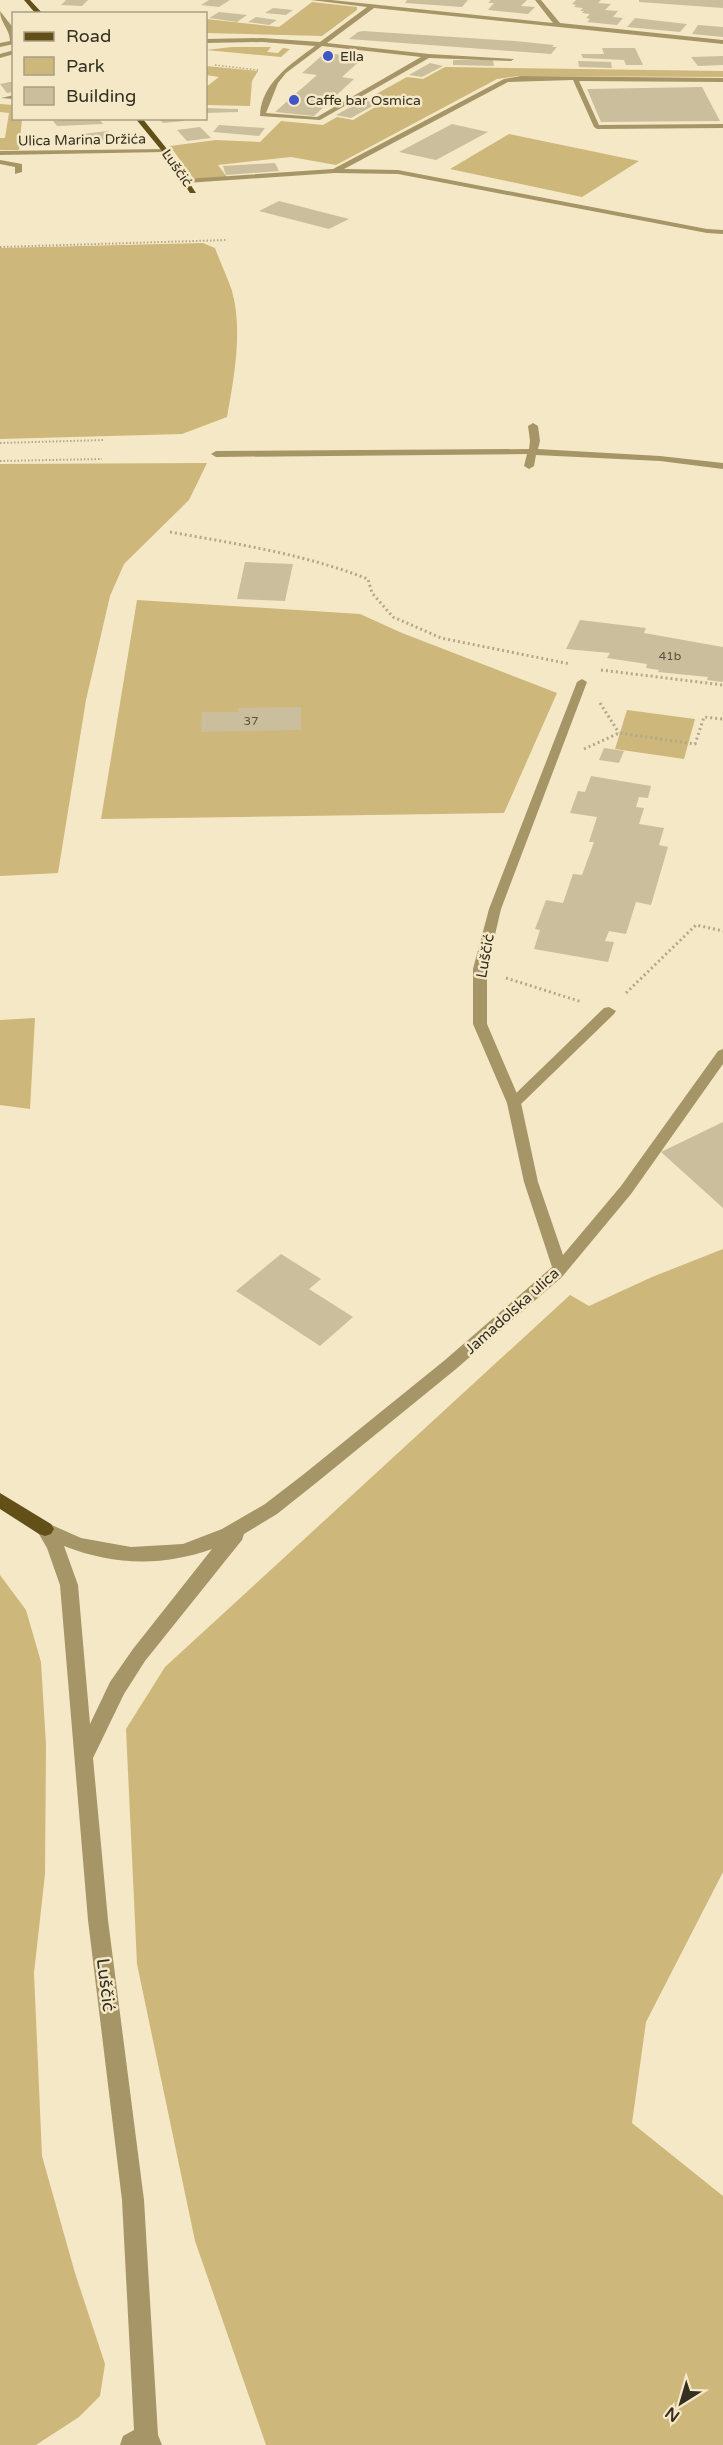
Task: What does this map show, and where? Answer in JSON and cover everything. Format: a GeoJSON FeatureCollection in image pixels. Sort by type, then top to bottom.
{"type":"FeatureCollection","features":[{"type":"Feature","properties":{"kind":"main road"},"geometry":{"type":"LineString","coordinates":[[27,0],[38,12]]}},
{"type":"Feature","properties":{"kind":"main road","name":"Luščić"},"geometry":{"type":"LineString","coordinates":[[140,120],[165,150],[193,191]]}},
{"type":"Feature","properties":{"kind":"main road"},"geometry":{"type":"LineString","coordinates":[[0,1500],[45,1529]]}},
{"type":"Feature","properties":{"kind":"street"},"geometry":{"type":"LineString","coordinates":[[314,0],[723,42]]}},
{"type":"Feature","properties":{"kind":"street"},"geometry":{"type":"LineString","coordinates":[[538,0],[559,26]]}},
{"type":"Feature","properties":{"kind":"street"},"geometry":{"type":"LineString","coordinates":[[373,6],[284,72],[275,82],[262,115],[318,119],[428,56]]}},
{"type":"Feature","properties":{"kind":"street"},"geometry":{"type":"LineString","coordinates":[[0,14],[12,32]]}},
{"type":"Feature","properties":{"kind":"street"},"geometry":{"type":"LineString","coordinates":[[207,41],[258,40],[320,44],[428,56],[511,59]]}},
{"type":"Feature","properties":{"kind":"street"},"geometry":{"type":"LineString","coordinates":[[335,171],[493,85],[521,78],[723,80]]}},
{"type":"Feature","properties":{"kind":"street"},"geometry":{"type":"LineString","coordinates":[[575,78],[597,127],[723,126]]}},
{"type":"Feature","properties":{"kind":"street"},"geometry":{"type":"LineString","coordinates":[[4,98],[12,97]]}},
{"type":"Feature","properties":{"kind":"street","name":"Ulica Marina Držića"},"geometry":{"type":"LineString","coordinates":[[0,153],[165,150]]}},
{"type":"Feature","properties":{"kind":"street"},"geometry":{"type":"LineString","coordinates":[[0,162],[19,166],[18,172]]}},
{"type":"Feature","properties":{"kind":"street"},"geometry":{"type":"LineString","coordinates":[[186,181],[335,171],[398,172],[707,231],[723,232]]}},
{"type":"Feature","properties":{"kind":"street"},"geometry":{"type":"LineString","coordinates":[[529,466],[534,446],[533,426]]}},
{"type":"Feature","properties":{"kind":"street"},"geometry":{"type":"LineString","coordinates":[[534,446],[723,466]]}},
{"type":"Feature","properties":{"kind":"street"},"geometry":{"type":"LineString","coordinates":[[217,450],[534,446],[631,448],[723,458]]}},
{"type":"Feature","properties":{"kind":"street","name":"Luščić"},"geometry":{"type":"LineString","coordinates":[[560,1268],[531,1182],[514,1103],[480,1024],[480,969],[495,909],[582,682]]}},
{"type":"Feature","properties":{"kind":"street"},"geometry":{"type":"LineString","coordinates":[[514,1103],[609,1011]]}},
{"type":"Feature","properties":{"kind":"street","name":"Jamadolska ulica"},"geometry":{"type":"LineString","coordinates":[[45,1529],[62,1539],[84,1547],[154,1554],[184,1551],[216,1540],[252,1520],[295,1490],[462,1356],[560,1268],[633,1181],[723,1054]]}},
{"type":"Feature","properties":{"kind":"street","name":"Jamadolska ulica"},"geometry":{"type":"LineString","coordinates":[[84,1756],[117,1688],[139,1655],[224,1547],[252,1520]]}},
{"type":"Feature","properties":{"kind":"street","name":"Luščić"},"geometry":{"type":"LineString","coordinates":[[45,1529],[55,1546],[69,1585],[98,1920],[133,2200],[143,2442]]}},
{"type":"Feature","properties":{"kind":"path"},"geometry":{"type":"LineString","coordinates":[[207,64],[284,72]]}},
{"type":"Feature","properties":{"kind":"path"},"geometry":{"type":"LineString","coordinates":[[0,247],[226,240]]}},
{"type":"Feature","properties":{"kind":"path"},"geometry":{"type":"LineString","coordinates":[[0,443],[104,440]]}},
{"type":"Feature","properties":{"kind":"path"},"geometry":{"type":"LineString","coordinates":[[0,461],[102,459]]}},
{"type":"Feature","properties":{"kind":"path"},"geometry":{"type":"LineString","coordinates":[[170,532],[249,546],[342,568],[368,579],[372,593],[393,617],[441,638],[575,665]]}},
{"type":"Feature","properties":{"kind":"path"},"geometry":{"type":"LineString","coordinates":[[596,669],[723,685]]}},
{"type":"Feature","properties":{"kind":"path"},"geometry":{"type":"LineString","coordinates":[[596,696],[619,732]]}},
{"type":"Feature","properties":{"kind":"path"},"geometry":{"type":"LineString","coordinates":[[579,751],[619,732],[695,744],[704,717],[723,719]]}},
{"type":"Feature","properties":{"kind":"path"},"geometry":{"type":"LineString","coordinates":[[622,997],[696,925],[723,931]]}},
{"type":"Feature","properties":{"kind":"path"},"geometry":{"type":"LineString","coordinates":[[480,969],[609,1011]]}},
{"type":"Feature","properties":{"kind":"green space"},"geometry":{"type":"Polygon","coordinates":[[[312,2],[357,7],[357,10],[322,36],[207,33],[207,19],[279,27],[312,2]]]}},
{"type":"Feature","properties":{"kind":"green space"},"geometry":{"type":"Polygon","coordinates":[[[271,47],[267,52],[278,53],[283,48],[290,49],[281,57],[207,50],[271,47]]]}},
{"type":"Feature","properties":{"kind":"green space"},"geometry":{"type":"Polygon","coordinates":[[[207,66],[258,71],[252,81],[250,106],[207,105],[207,86],[219,77],[207,75],[207,66]]]}},
{"type":"Feature","properties":{"kind":"green space"},"geometry":{"type":"Polygon","coordinates":[[[445,67],[723,71],[723,77],[518,76],[497,79],[336,165],[291,157],[218,165],[227,177],[194,179],[170,146],[216,140],[260,142],[281,121],[323,125],[337,117],[353,120],[384,102],[369,98],[407,77],[423,79],[445,67]]]}},
{"type":"Feature","properties":{"kind":"green space"},"geometry":{"type":"Polygon","coordinates":[[[0,104],[12,105],[12,120],[22,120],[19,150],[0,150],[0,138],[5,138],[9,113],[0,112],[0,104]]]}},
{"type":"Feature","properties":{"kind":"green space"},"geometry":{"type":"Polygon","coordinates":[[[509,134],[639,161],[582,197],[450,169],[509,134]]]}},
{"type":"Feature","properties":{"kind":"green space"},"geometry":{"type":"Polygon","coordinates":[[[203,243],[215,248],[232,291],[235,306],[236,354],[227,417],[182,434],[0,439],[0,248],[203,243]]]}},
{"type":"Feature","properties":{"kind":"green space"},"geometry":{"type":"Polygon","coordinates":[[[207,463],[189,500],[124,564],[110,596],[86,700],[58,873],[0,876],[0,464],[207,463]]]}},
{"type":"Feature","properties":{"kind":"green space"},"geometry":{"type":"Polygon","coordinates":[[[137,600],[360,614],[402,633],[557,693],[504,813],[101,819],[137,600]]]}},
{"type":"Feature","properties":{"kind":"green space"},"geometry":{"type":"Polygon","coordinates":[[[627,710],[695,719],[684,759],[615,749],[627,710]]]}},
{"type":"Feature","properties":{"kind":"green space"},"geometry":{"type":"Polygon","coordinates":[[[35,1018],[30,1109],[0,1105],[0,1020],[35,1018]]]}},
{"type":"Feature","properties":{"kind":"green space"},"geometry":{"type":"Polygon","coordinates":[[[723,1249],[723,1872],[646,2022],[632,2123],[723,2196],[723,2445],[266,2445],[195,2241],[137,1964],[126,1729],[165,1667],[570,1295],[589,1306],[652,1277],[723,1249]]]}},
{"type":"Feature","properties":{"kind":"green space"},"geometry":{"type":"Polygon","coordinates":[[[0,1575],[26,1610],[41,1662],[46,1745],[45,1874],[34,1973],[42,2156],[75,2273],[105,2364],[100,2396],[79,2417],[36,2445],[0,2445],[0,1575]]]}},
{"type":"Feature","properties":{"kind":"building"},"geometry":{"type":"Polygon","coordinates":[[[66,0],[88,0],[82,6],[61,5],[66,0]]]}},
{"type":"Feature","properties":{"kind":"building"},"geometry":{"type":"Polygon","coordinates":[[[209,0],[230,0],[219,7],[201,5],[209,0]]]}},
{"type":"Feature","properties":{"kind":"building"},"geometry":{"type":"Polygon","coordinates":[[[407,0],[468,0],[462,7],[405,3],[407,0]]]}},
{"type":"Feature","properties":{"kind":"building"},"geometry":{"type":"Polygon","coordinates":[[[491,0],[527,0],[521,6],[535,7],[528,14],[488,10],[494,3],[488,3],[491,0]]]}},
{"type":"Feature","properties":{"kind":"building"},"geometry":{"type":"Polygon","coordinates":[[[576,0],[601,0],[598,3],[611,4],[605,10],[618,11],[613,17],[623,18],[617,25],[587,22],[590,19],[586,18],[590,14],[582,13],[584,11],[580,11],[583,8],[574,7],[576,5],[572,4],[576,0]]]}},
{"type":"Feature","properties":{"kind":"building"},"geometry":{"type":"Polygon","coordinates":[[[639,0],[723,0],[723,8],[639,2],[639,0]]]}},
{"type":"Feature","properties":{"kind":"building"},"geometry":{"type":"Polygon","coordinates":[[[273,8],[293,10],[286,15],[265,13],[273,8]]]}},
{"type":"Feature","properties":{"kind":"building"},"geometry":{"type":"Polygon","coordinates":[[[219,12],[247,15],[237,22],[209,18],[219,12]]]}},
{"type":"Feature","properties":{"kind":"building"},"geometry":{"type":"Polygon","coordinates":[[[256,17],[277,20],[269,25],[248,22],[256,17]]]}},
{"type":"Feature","properties":{"kind":"building"},"geometry":{"type":"Polygon","coordinates":[[[635,18],[687,24],[680,32],[627,27],[635,18]]]}},
{"type":"Feature","properties":{"kind":"building"},"geometry":{"type":"Polygon","coordinates":[[[698,25],[723,27],[723,37],[692,34],[698,25]]]}},
{"type":"Feature","properties":{"kind":"building"},"geometry":{"type":"Polygon","coordinates":[[[363,31],[515,41],[557,47],[551,54],[349,39],[363,31]]]}},
{"type":"Feature","properties":{"kind":"building"},"geometry":{"type":"Polygon","coordinates":[[[602,48],[635,48],[643,65],[626,65],[624,60],[583,58],[581,54],[604,54],[602,48]]]}},
{"type":"Feature","properties":{"kind":"building"},"geometry":{"type":"Polygon","coordinates":[[[325,53],[364,57],[342,77],[354,79],[314,116],[275,112],[317,75],[302,73],[325,53]]]}},
{"type":"Feature","properties":{"kind":"building"},"geometry":{"type":"Polygon","coordinates":[[[723,56],[723,65],[698,66],[691,57],[723,56]]]}},
{"type":"Feature","properties":{"kind":"building"},"geometry":{"type":"Polygon","coordinates":[[[453,60],[493,60],[494,66],[453,65],[453,60]]]}},
{"type":"Feature","properties":{"kind":"building"},"geometry":{"type":"Polygon","coordinates":[[[578,61],[611,62],[612,68],[579,67],[578,61]]]}},
{"type":"Feature","properties":{"kind":"building"},"geometry":{"type":"Polygon","coordinates":[[[430,63],[443,66],[422,77],[409,75],[430,63]]]}},
{"type":"Feature","properties":{"kind":"building"},"geometry":{"type":"Polygon","coordinates":[[[12,81],[12,92],[7,93],[0,84],[12,81]]]}},
{"type":"Feature","properties":{"kind":"building"},"geometry":{"type":"Polygon","coordinates":[[[702,87],[720,121],[601,122],[587,89],[702,87]]]}},
{"type":"Feature","properties":{"kind":"building"},"geometry":{"type":"Polygon","coordinates":[[[363,100],[378,103],[351,118],[336,115],[363,100]]]}},
{"type":"Feature","properties":{"kind":"building"},"geometry":{"type":"Polygon","coordinates":[[[207,108],[238,109],[238,112],[207,113],[207,108]]]}},
{"type":"Feature","properties":{"kind":"building"},"geometry":{"type":"Polygon","coordinates":[[[100,120],[103,124],[57,126],[53,121],[100,120]]]}},
{"type":"Feature","properties":{"kind":"building"},"geometry":{"type":"Polygon","coordinates":[[[160,120],[184,121],[163,123],[160,120]]]}},
{"type":"Feature","properties":{"kind":"building"},"geometry":{"type":"Polygon","coordinates":[[[452,124],[488,132],[436,160],[399,152],[452,124]]]}},
{"type":"Feature","properties":{"kind":"building"},"geometry":{"type":"Polygon","coordinates":[[[219,125],[265,128],[259,136],[213,132],[219,125]]]}},
{"type":"Feature","properties":{"kind":"building"},"geometry":{"type":"Polygon","coordinates":[[[200,127],[211,138],[187,141],[177,130],[200,127]]]}},
{"type":"Feature","properties":{"kind":"building"},"geometry":{"type":"Polygon","coordinates":[[[108,131],[114,139],[89,142],[83,134],[108,131]]]}},
{"type":"Feature","properties":{"kind":"building"},"geometry":{"type":"Polygon","coordinates":[[[275,163],[279,171],[226,175],[223,166],[275,163]]]}},
{"type":"Feature","properties":{"kind":"building"},"geometry":{"type":"Polygon","coordinates":[[[279,201],[349,219],[329,229],[259,211],[279,201]]]}},
{"type":"Feature","properties":{"kind":"building"},"geometry":{"type":"Polygon","coordinates":[[[245,562],[293,564],[285,601],[237,599],[245,562]]]}},
{"type":"Feature","properties":{"kind":"building"},"geometry":{"type":"Polygon","coordinates":[[[580,620],[646,628],[644,633],[723,647],[723,682],[707,680],[708,677],[658,672],[659,670],[646,668],[647,664],[607,658],[610,653],[566,649],[580,620]]]}},
{"type":"Feature","properties":{"kind":"building"},"geometry":{"type":"Polygon","coordinates":[[[301,707],[301,730],[201,732],[202,712],[238,712],[238,708],[301,707]]]}},
{"type":"Feature","properties":{"kind":"building"},"geometry":{"type":"Polygon","coordinates":[[[604,748],[624,751],[619,763],[599,760],[604,748]]]}},
{"type":"Feature","properties":{"kind":"building"},"geometry":{"type":"Polygon","coordinates":[[[591,776],[651,786],[648,798],[639,797],[636,807],[644,808],[639,824],[664,828],[659,845],[668,847],[651,905],[636,902],[626,934],[609,931],[605,941],[614,942],[608,962],[534,949],[540,930],[535,929],[546,900],[563,903],[573,874],[582,875],[594,842],[589,842],[597,817],[570,813],[578,791],[585,792],[591,776]]]}},
{"type":"Feature","properties":{"kind":"building"},"geometry":{"type":"Polygon","coordinates":[[[723,1122],[723,1208],[661,1152],[723,1122]]]}},
{"type":"Feature","properties":{"kind":"building"},"geometry":{"type":"Polygon","coordinates":[[[281,1254],[321,1279],[309,1289],[353,1317],[320,1346],[236,1291],[281,1254]]]}},
{"type":"Feature","properties":{"kind":"place","name":"Ella"},"geometry":{"type":"Point","coordinates":[328,56]}},
{"type":"Feature","properties":{"kind":"place","name":"Caffe bar Osmica"},"geometry":{"type":"Point","coordinates":[294,100]}}]}
